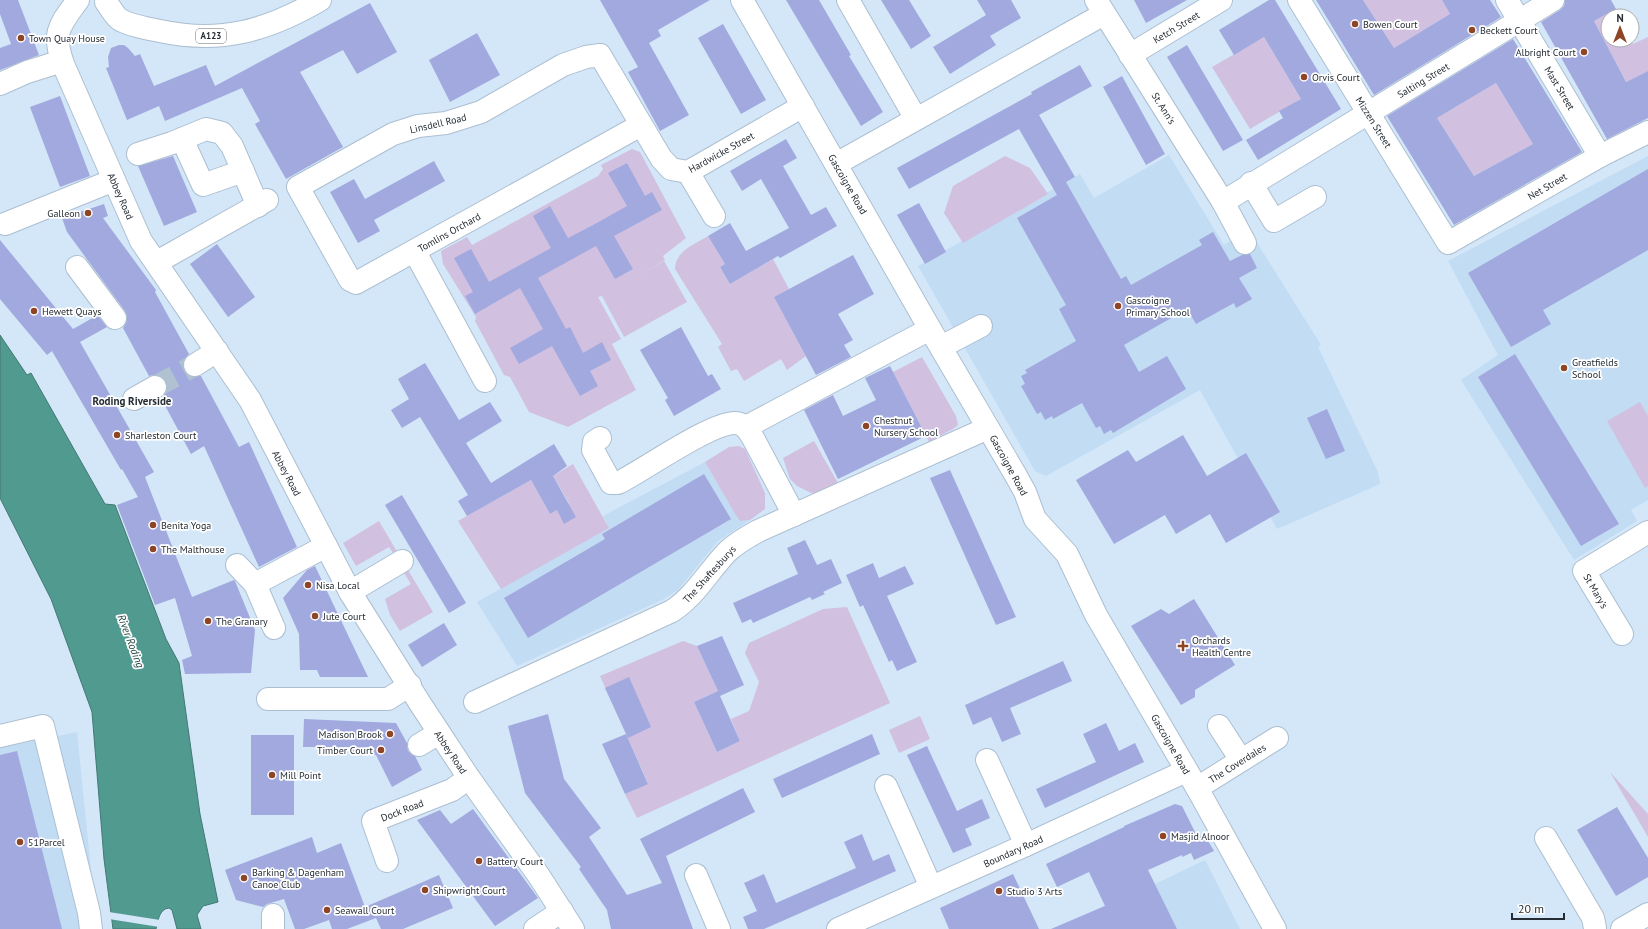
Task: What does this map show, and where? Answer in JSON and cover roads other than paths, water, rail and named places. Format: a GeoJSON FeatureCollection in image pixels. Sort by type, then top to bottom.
{"type":"FeatureCollection","features":[{"type":"Feature","properties":{"kind":"street","name":"Abbey Road"},"geometry":{"type":"LineString","coordinates":[[78,0],[58,31],[57,47],[141,241],[157,262],[250,400],[350,592],[439,733],[469,778],[539,876],[573,929]]}},
{"type":"Feature","properties":{"kind":"street","name":"A123"},"geometry":{"type":"LineString","coordinates":[[103,1],[171,21],[198,24],[225,22],[248,18],[266,12],[292,0]]}},
{"type":"Feature","properties":{"kind":"street","name":"A123"},"geometry":{"type":"LineString","coordinates":[[103,1],[119,19],[149,29],[197,37],[225,36],[251,31],[299,12],[320,0]]}},
{"type":"Feature","properties":{"kind":"street","name":"Gascoigne Road"},"geometry":{"type":"LineString","coordinates":[[742,0],[935,338],[1019,480],[1035,519],[1067,554],[1096,615],[1192,780],[1275,929]]}},
{"type":"Feature","properties":{"kind":"street"},"geometry":{"type":"LineString","coordinates":[[848,0],[916,119]]}},
{"type":"Feature","properties":{"kind":"street","name":"Ketch Street"},"geometry":{"type":"LineString","coordinates":[[1130,55],[1221,0]]}},
{"type":"Feature","properties":{"kind":"street","name":"Mizzen Street"},"geometry":{"type":"LineString","coordinates":[[1299,0],[1448,243]]}},
{"type":"Feature","properties":{"kind":"street","name":"Mast Street"},"geometry":{"type":"LineString","coordinates":[[1507,0],[1600,156]]}},
{"type":"Feature","properties":{"kind":"street","name":"Salting Street"},"geometry":{"type":"LineString","coordinates":[[1251,183],[1369,114],[1553,0]]}},
{"type":"Feature","properties":{"kind":"street","name":"St. Ann's"},"geometry":{"type":"LineString","coordinates":[[836,164],[916,119],[1100,7],[1223,202],[1245,243]]}},
{"type":"Feature","properties":{"kind":"street","name":"Hardwicke Street"},"geometry":{"type":"LineString","coordinates":[[600,54],[661,158],[671,169],[688,172],[803,106]]}},
{"type":"Feature","properties":{"kind":"street","name":"Linsdell Road"},"geometry":{"type":"LineString","coordinates":[[298,187],[393,134],[418,126],[446,123],[481,112],[563,66],[586,56],[600,54]]}},
{"type":"Feature","properties":{"kind":"street"},"geometry":{"type":"LineString","coordinates":[[0,84],[27,72],[62,61]]}},
{"type":"Feature","properties":{"kind":"street","name":"Tomlins Orchard"},"geometry":{"type":"LineString","coordinates":[[298,187],[350,280],[356,283],[415,252],[641,125]]}},
{"type":"Feature","properties":{"kind":"street"},"geometry":{"type":"LineString","coordinates":[[138,154],[206,129],[222,133],[232,146],[243,171],[263,203],[157,262]]}},
{"type":"Feature","properties":{"kind":"street","name":"Net Street"},"geometry":{"type":"LineString","coordinates":[[1448,243],[1600,156],[1648,132]]}},
{"type":"Feature","properties":{"kind":"street"},"geometry":{"type":"LineString","coordinates":[[182,139],[203,185],[243,171]]}},
{"type":"Feature","properties":{"kind":"street"},"geometry":{"type":"LineString","coordinates":[[688,172],[714,216]]}},
{"type":"Feature","properties":{"kind":"street"},"geometry":{"type":"LineString","coordinates":[[5,224],[114,180]]}},
{"type":"Feature","properties":{"kind":"street"},"geometry":{"type":"LineString","coordinates":[[1223,202],[1251,183],[1274,221],[1315,197]]}},
{"type":"Feature","properties":{"kind":"street"},"geometry":{"type":"LineString","coordinates":[[415,252],[485,381]]}},
{"type":"Feature","properties":{"kind":"street"},"geometry":{"type":"LineString","coordinates":[[77,267],[115,318]]}},
{"type":"Feature","properties":{"kind":"street"},"geometry":{"type":"LineString","coordinates":[[746,427],[935,338],[981,326]]}},
{"type":"Feature","properties":{"kind":"street"},"geometry":{"type":"LineString","coordinates":[[195,365],[217,351]]}},
{"type":"Feature","properties":{"kind":"street"},"geometry":{"type":"LineString","coordinates":[[134,399],[155,387]]}},
{"type":"Feature","properties":{"kind":"street"},"geometry":{"type":"LineString","coordinates":[[600,438],[594,442],[592,450],[611,483],[618,483],[707,432],[736,423],[746,427],[794,515]]}},
{"type":"Feature","properties":{"kind":"street","name":"The Shaftesburys"},"geometry":{"type":"LineString","coordinates":[[474,702],[672,611],[694,594],[728,551],[739,542],[794,515],[988,428]]}},
{"type":"Feature","properties":{"kind":"street","name":"St Mary's"},"geometry":{"type":"LineString","coordinates":[[1622,634],[1584,571],[1648,532]]}},
{"type":"Feature","properties":{"kind":"street"},"geometry":{"type":"LineString","coordinates":[[255,584],[326,546]]}},
{"type":"Feature","properties":{"kind":"street"},"geometry":{"type":"LineString","coordinates":[[350,592],[402,561]]}},
{"type":"Feature","properties":{"kind":"street"},"geometry":{"type":"LineString","coordinates":[[237,565],[255,584],[274,628]]}},
{"type":"Feature","properties":{"kind":"street"},"geometry":{"type":"LineString","coordinates":[[268,699],[388,699],[410,685]]}},
{"type":"Feature","properties":{"kind":"street"},"geometry":{"type":"LineString","coordinates":[[0,736],[44,726],[92,929]]}},
{"type":"Feature","properties":{"kind":"street"},"geometry":{"type":"LineString","coordinates":[[1219,726],[1241,760]]}},
{"type":"Feature","properties":{"kind":"street"},"geometry":{"type":"LineString","coordinates":[[420,744],[439,733]]}},
{"type":"Feature","properties":{"kind":"street","name":"The Coverdales"},"geometry":{"type":"LineString","coordinates":[[1192,780],[1241,760],[1277,738]]}},
{"type":"Feature","properties":{"kind":"street"},"geometry":{"type":"LineString","coordinates":[[987,760],[1026,845]]}},
{"type":"Feature","properties":{"kind":"street","name":"Dock Road"},"geometry":{"type":"LineString","coordinates":[[387,861],[373,821],[452,790],[469,778]]}},
{"type":"Feature","properties":{"kind":"street","name":"Boundary Road"},"geometry":{"type":"LineString","coordinates":[[838,929],[1026,845],[1192,780]]}},
{"type":"Feature","properties":{"kind":"street"},"geometry":{"type":"LineString","coordinates":[[886,786],[931,887]]}},
{"type":"Feature","properties":{"kind":"street"},"geometry":{"type":"LineString","coordinates":[[1546,838],[1593,918],[1594,929],[1608,926],[1617,929]]}},
{"type":"Feature","properties":{"kind":"street"},"geometry":{"type":"LineString","coordinates":[[696,875],[719,929]]}},
{"type":"Feature","properties":{"kind":"street"},"geometry":{"type":"LineString","coordinates":[[535,929],[562,911]]}},
{"type":"Feature","properties":{"kind":"street"},"geometry":{"type":"LineString","coordinates":[[1622,929],[1648,914]]}},
{"type":"Feature","properties":{"kind":"water","name":"River Roding"},"geometry":{"type":"Polygon","coordinates":[[[0,335],[27,375],[31,373],[105,504],[115,505],[166,639],[179,663],[200,814],[218,902],[203,906],[197,915],[201,929],[177,929],[172,910],[169,908],[161,913],[156,929],[113,929],[104,859],[92,712],[51,599],[0,498],[0,335]]]}},
{"type":"Feature","properties":{"kind":"tunnel"},"geometry":{"type":"LineString","coordinates":[[155,387],[195,365]]}},
{"type":"Feature","properties":{"kind":"place","name":"Bowen Court"},"geometry":{"type":"Point","coordinates":[1355,24]}},
{"type":"Feature","properties":{"kind":"place","name":"Beckett Court"},"geometry":{"type":"Point","coordinates":[1472,30]}},
{"type":"Feature","properties":{"kind":"place","name":"Town Quay House"},"geometry":{"type":"Point","coordinates":[21,38]}},
{"type":"Feature","properties":{"kind":"place","name":"Albright Court"},"geometry":{"type":"Point","coordinates":[1584,52]}},
{"type":"Feature","properties":{"kind":"place","name":"Orvis Court"},"geometry":{"type":"Point","coordinates":[1304,77]}},
{"type":"Feature","properties":{"kind":"place","name":"Galleon"},"geometry":{"type":"Point","coordinates":[88,213]}},
{"type":"Feature","properties":{"kind":"place","name":"Gascoigne Primary School"},"geometry":{"type":"Point","coordinates":[1118,306]}},
{"type":"Feature","properties":{"kind":"place","name":"Hewett Quays"},"geometry":{"type":"Point","coordinates":[34,311]}},
{"type":"Feature","properties":{"kind":"place","name":"Greatfields School"},"geometry":{"type":"Point","coordinates":[1564,368]}},
{"type":"Feature","properties":{"kind":"place","name":"Chestnut Nursery School"},"geometry":{"type":"Point","coordinates":[866,426]}},
{"type":"Feature","properties":{"kind":"place","name":"Sharleston Court"},"geometry":{"type":"Point","coordinates":[117,435]}},
{"type":"Feature","properties":{"kind":"place","name":"Benita Yoga"},"geometry":{"type":"Point","coordinates":[153,525]}},
{"type":"Feature","properties":{"kind":"place","name":"The Malthouse"},"geometry":{"type":"Point","coordinates":[153,549]}},
{"type":"Feature","properties":{"kind":"place","name":"Nisa Local"},"geometry":{"type":"Point","coordinates":[308,585]}},
{"type":"Feature","properties":{"kind":"place","name":"Jute Court"},"geometry":{"type":"Point","coordinates":[315,616]}},
{"type":"Feature","properties":{"kind":"place","name":"The Granary"},"geometry":{"type":"Point","coordinates":[208,621]}},
{"type":"Feature","properties":{"kind":"place","name":"Orchards Health Centre"},"geometry":{"type":"Point","coordinates":[1183,646]}},
{"type":"Feature","properties":{"kind":"place","name":"Madison Brook"},"geometry":{"type":"Point","coordinates":[390,734]}},
{"type":"Feature","properties":{"kind":"place","name":"Timber Court"},"geometry":{"type":"Point","coordinates":[381,750]}},
{"type":"Feature","properties":{"kind":"place","name":"Mill Point"},"geometry":{"type":"Point","coordinates":[272,775]}},
{"type":"Feature","properties":{"kind":"place","name":"Masjid Alnoor"},"geometry":{"type":"Point","coordinates":[1163,836]}},
{"type":"Feature","properties":{"kind":"place","name":"51Parcel"},"geometry":{"type":"Point","coordinates":[20,842]}},
{"type":"Feature","properties":{"kind":"place","name":"Battery Court"},"geometry":{"type":"Point","coordinates":[479,861]}},
{"type":"Feature","properties":{"kind":"place","name":"Barking & Dagenham Canoe Club"},"geometry":{"type":"Point","coordinates":[244,878]}},
{"type":"Feature","properties":{"kind":"place","name":"Shipwright Court"},"geometry":{"type":"Point","coordinates":[425,890]}},
{"type":"Feature","properties":{"kind":"place","name":"Studio 3 Arts"},"geometry":{"type":"Point","coordinates":[999,891]}},
{"type":"Feature","properties":{"kind":"place","name":"Seawall Court"},"geometry":{"type":"Point","coordinates":[327,910]}},
{"type":"Feature","properties":{"kind":"district","name":"Roding Riverside"},"geometry":{"type":"Point","coordinates":[132,401]}}]}
